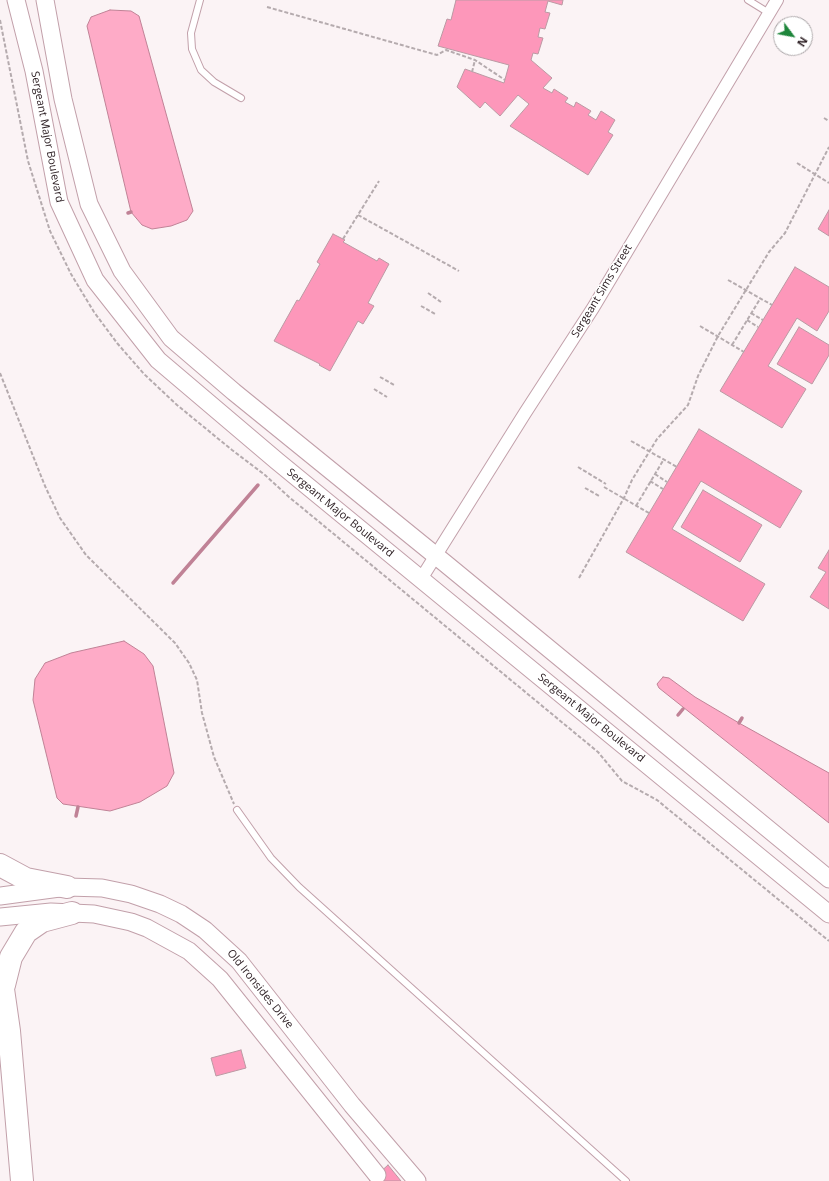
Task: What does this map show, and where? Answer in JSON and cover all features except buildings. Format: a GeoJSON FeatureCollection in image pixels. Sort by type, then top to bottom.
{"type":"FeatureCollection","features":[{"type":"Feature","properties":{"kind":"highway"},"geometry":{"type":"LineString","coordinates":[[0,865],[26,879],[67,887]]}},
{"type":"Feature","properties":{"kind":"highway"},"geometry":{"type":"LineString","coordinates":[[1,999],[10,957],[26,932],[42,921],[72,913]]}},
{"type":"Feature","properties":{"kind":"highway"},"geometry":{"type":"LineString","coordinates":[[0,968],[1,999],[9,1031],[22,1181]]}},
{"type":"Feature","properties":{"kind":"street","name":"Sergeant Major Boulevard"},"geometry":{"type":"LineString","coordinates":[[16,0],[34,70],[59,202],[95,280],[158,360],[277,461],[829,914]]}},
{"type":"Feature","properties":{"kind":"street"},"geometry":{"type":"LineString","coordinates":[[45,0],[63,99],[89,204],[122,271],[171,338],[234,392],[829,879]]}},
{"type":"Feature","properties":{"kind":"street","name":"Sergeant Sims Street"},"geometry":{"type":"LineString","coordinates":[[421,579],[525,413],[592,310],[776,0]]}},
{"type":"Feature","properties":{"kind":"street"},"geometry":{"type":"LineString","coordinates":[[34,70],[57,64]]}},
{"type":"Feature","properties":{"kind":"street","name":"Old Ironsides Drive"},"geometry":{"type":"LineString","coordinates":[[0,896],[67,887],[102,888],[147,899],[171,909],[205,930],[239,962],[331,1078],[417,1181]]}},
{"type":"Feature","properties":{"kind":"street"},"geometry":{"type":"LineString","coordinates":[[0,917],[51,912],[94,914],[131,922],[160,934],[189,950],[220,979],[377,1175]]}},
{"type":"Feature","properties":{"kind":"street"},"geometry":{"type":"LineString","coordinates":[[312,1094],[331,1078]]}},
{"type":"Feature","properties":{"kind":"lane"},"geometry":{"type":"LineString","coordinates":[[200,0],[191,33],[192,49],[201,70],[214,82],[241,98]]}},
{"type":"Feature","properties":{"kind":"lane"},"geometry":{"type":"LineString","coordinates":[[748,0],[769,12]]}},
{"type":"Feature","properties":{"kind":"lane"},"geometry":{"type":"LineString","coordinates":[[237,810],[271,858],[299,887],[626,1181]]}},
{"type":"Feature","properties":{"kind":"path"},"geometry":{"type":"LineString","coordinates":[[266,7],[437,55],[446,50],[475,60],[505,80]]}},
{"type":"Feature","properties":{"kind":"path"},"geometry":{"type":"LineString","coordinates":[[472,72],[475,60]]}},
{"type":"Feature","properties":{"kind":"path"},"geometry":{"type":"LineString","coordinates":[[824,118],[829,121]]}},
{"type":"Feature","properties":{"kind":"path"},"geometry":{"type":"LineString","coordinates":[[579,578],[649,451],[657,439],[688,405],[698,376],[718,336],[769,252],[785,233],[829,147]]}},
{"type":"Feature","properties":{"kind":"path"},"geometry":{"type":"LineString","coordinates":[[797,163],[829,183]]}},
{"type":"Feature","properties":{"kind":"path"},"geometry":{"type":"LineString","coordinates":[[343,239],[379,181]]}},
{"type":"Feature","properties":{"kind":"path"},"geometry":{"type":"LineString","coordinates":[[358,215],[459,271]]}},
{"type":"Feature","properties":{"kind":"path"},"geometry":{"type":"LineString","coordinates":[[728,280],[772,305]]}},
{"type":"Feature","properties":{"kind":"path"},"geometry":{"type":"LineString","coordinates":[[428,293],[441,302]]}},
{"type":"Feature","properties":{"kind":"path"},"geometry":{"type":"LineString","coordinates":[[732,345],[760,298]]}},
{"type":"Feature","properties":{"kind":"path"},"geometry":{"type":"LineString","coordinates":[[421,306],[435,314]]}},
{"type":"Feature","properties":{"kind":"path"},"geometry":{"type":"LineString","coordinates":[[751,313],[763,320]]}},
{"type":"Feature","properties":{"kind":"path"},"geometry":{"type":"LineString","coordinates":[[747,320],[758,327]]}},
{"type":"Feature","properties":{"kind":"path"},"geometry":{"type":"LineString","coordinates":[[700,326],[744,352]]}},
{"type":"Feature","properties":{"kind":"path"},"geometry":{"type":"LineString","coordinates":[[0,373],[45,486],[60,518],[86,555],[175,643],[189,663],[197,680],[202,713],[214,757],[237,810]]}},
{"type":"Feature","properties":{"kind":"path"},"geometry":{"type":"LineString","coordinates":[[380,377],[394,385]]}},
{"type":"Feature","properties":{"kind":"path"},"geometry":{"type":"LineString","coordinates":[[374,389],[387,397]]}},
{"type":"Feature","properties":{"kind":"path"},"geometry":{"type":"LineString","coordinates":[[631,441],[676,467]]}},
{"type":"Feature","properties":{"kind":"path"},"geometry":{"type":"LineString","coordinates":[[636,506],[664,459]]}},
{"type":"Feature","properties":{"kind":"path"},"geometry":{"type":"LineString","coordinates":[[578,467],[649,513]]}},
{"type":"Feature","properties":{"kind":"path"},"geometry":{"type":"LineString","coordinates":[[655,474],[667,482]]}},
{"type":"Feature","properties":{"kind":"path"},"geometry":{"type":"LineString","coordinates":[[650,481],[663,489]]}},
{"type":"Feature","properties":{"kind":"path"},"geometry":{"type":"LineString","coordinates":[[585,488],[599,496]]}},
{"type":"Feature","properties":{"kind":"shaded area"},"geometry":{"type":"Polygon","coordinates":[[[110,10],[131,11],[139,16],[193,211],[187,220],[171,226],[152,229],[142,225],[131,212],[87,26],[91,17],[110,10]]]}},
{"type":"Feature","properties":{"kind":"shaded area"},"geometry":{"type":"Polygon","coordinates":[[[124,641],[144,654],[153,666],[174,773],[167,786],[140,802],[110,811],[63,804],[57,798],[33,700],[35,679],[45,663],[71,653],[124,641]]]}},
{"type":"Feature","properties":{"kind":"shaded area"},"geometry":{"type":"Polygon","coordinates":[[[663,677],[669,678],[695,697],[829,773],[829,823],[659,688],[657,684],[663,677]]]}},
{"type":"Feature","properties":{"kind":"waterway"},"geometry":{"type":"LineString","coordinates":[[173,583],[258,485]]}},
{"type":"Feature","properties":{"kind":"waterway"},"geometry":{"type":"LineString","coordinates":[[678,715],[683,709]]}},
{"type":"Feature","properties":{"kind":"waterway"},"geometry":{"type":"LineString","coordinates":[[739,723],[742,718]]}},
{"type":"Feature","properties":{"kind":"waterway"},"geometry":{"type":"LineString","coordinates":[[76,816],[78,807]]}}]}
